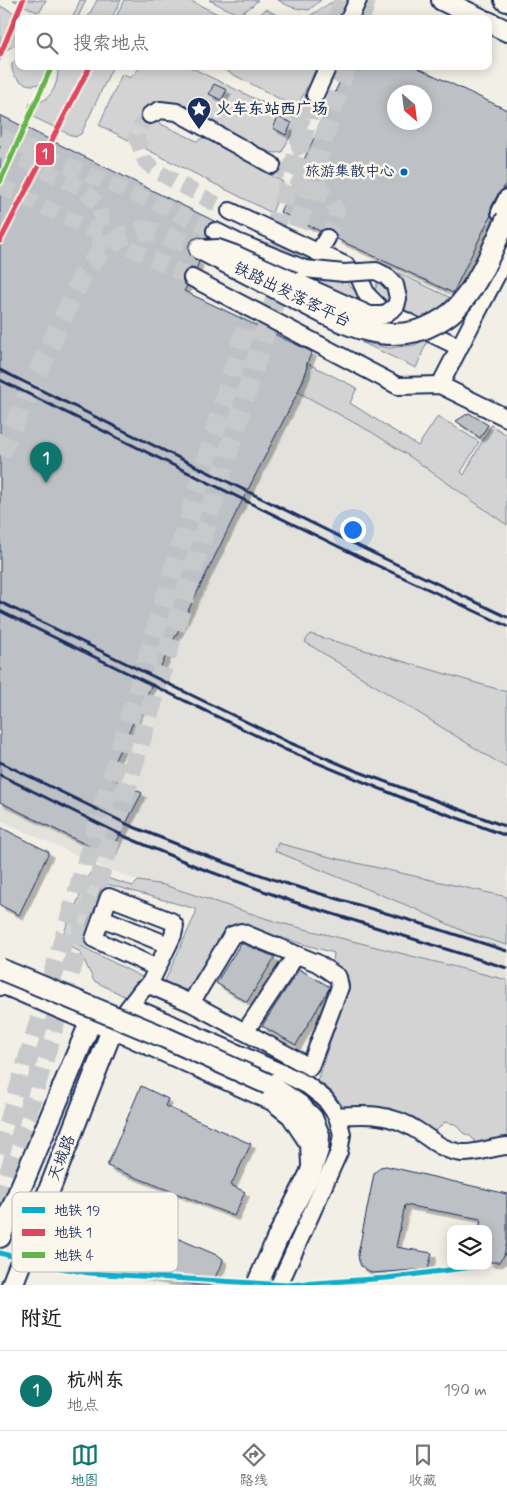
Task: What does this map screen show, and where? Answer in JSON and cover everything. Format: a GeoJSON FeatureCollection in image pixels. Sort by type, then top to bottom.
{"type":"FeatureCollection","features":[{"type":"Feature","properties":{"kind":"main road"},"geometry":{"type":"LineString","coordinates":[[442,0],[473,15]]}},
{"type":"Feature","properties":{"kind":"main road"},"geometry":{"type":"LineString","coordinates":[[492,24],[507,31]]}},
{"type":"Feature","properties":{"kind":"main road","name":"铁路出发落客平台"},"geometry":{"type":"LineString","coordinates":[[200,249],[343,322],[376,333],[398,335],[413,333],[429,326],[445,318],[459,306],[480,275],[505,209]]}},
{"type":"Feature","properties":{"kind":"main road"},"geometry":{"type":"LineString","coordinates":[[0,969],[166,1038],[268,1084],[299,1105],[312,1118],[319,1135],[318,1150],[310,1174],[278,1237],[257,1285]]}},
{"type":"Feature","properties":{"kind":"main road","name":"天城路"},"geometry":{"type":"LineString","coordinates":[[19,1192],[90,1023]]}},
{"type":"Feature","properties":{"kind":"main road","name":"天城路"},"geometry":{"type":"LineString","coordinates":[[48,1192],[112,1030]]}},
{"type":"Feature","properties":{"kind":"main road","name":"天城路"},"geometry":{"type":"LineString","coordinates":[[0,1237],[12,1208]]}},
{"type":"Feature","properties":{"kind":"main road","name":"天城路"},"geometry":{"type":"LineString","coordinates":[[12,1285],[17,1272]]}},
{"type":"Feature","properties":{"kind":"street"},"geometry":{"type":"LineString","coordinates":[[351,15],[358,0]]}},
{"type":"Feature","properties":{"kind":"street"},"geometry":{"type":"LineString","coordinates":[[315,95],[326,70]]}},
{"type":"Feature","properties":{"kind":"street"},"geometry":{"type":"LineString","coordinates":[[150,115],[160,110],[177,112],[272,166]]}},
{"type":"Feature","properties":{"kind":"street"},"geometry":{"type":"LineString","coordinates":[[230,211],[346,266],[359,277],[367,296],[381,309],[459,347]]}},
{"type":"Feature","properties":{"kind":"street"},"geometry":{"type":"LineString","coordinates":[[200,249],[218,248],[235,254],[370,315],[384,315],[396,306],[398,298],[396,286],[386,276],[376,271],[344,273],[305,269],[237,242],[215,231]]}},
{"type":"Feature","properties":{"kind":"street"},"geometry":{"type":"LineString","coordinates":[[318,253],[327,238]]}},
{"type":"Feature","properties":{"kind":"street"},"geometry":{"type":"LineString","coordinates":[[440,385],[507,255]]}},
{"type":"Feature","properties":{"kind":"street"},"geometry":{"type":"LineString","coordinates":[[192,278],[398,386],[440,385],[507,418]]}},
{"type":"Feature","properties":{"kind":"street"},"geometry":{"type":"LineString","coordinates":[[112,1030],[142,990],[149,985],[168,945],[175,926],[171,920],[109,897],[94,939],[157,968]]}},
{"type":"Feature","properties":{"kind":"street"},"geometry":{"type":"LineString","coordinates":[[102,918],[168,945]]}},
{"type":"Feature","properties":{"kind":"street"},"geometry":{"type":"LineString","coordinates":[[149,985],[191,1003],[310,1067],[340,987],[338,977],[316,963],[241,932],[232,935],[191,1003]]}},
{"type":"Feature","properties":{"kind":"street"},"geometry":{"type":"LineString","coordinates":[[245,1032],[296,955]]}},
{"type":"Feature","properties":{"kind":"street"},"geometry":{"type":"LineString","coordinates":[[0,987],[6,987],[90,1023],[112,1030],[272,1102],[290,1116],[309,1145],[310,1174]]}},
{"type":"Feature","properties":{"kind":"street"},"geometry":{"type":"LineString","coordinates":[[130,1006],[301,1082],[325,1099],[337,1116],[342,1134],[339,1152],[279,1285]]}},
{"type":"Feature","properties":{"kind":"street"},"geometry":{"type":"LineString","coordinates":[[337,1116],[365,1114],[403,1122],[446,1150],[463,1153],[507,1146]]}},
{"type":"Feature","properties":{"kind":"shaded area"},"geometry":{"type":"Polygon","coordinates":[[[13,0],[46,0],[41,10],[37,12],[13,0]]]}},
{"type":"Feature","properties":{"kind":"shaded area"},"geometry":{"type":"Polygon","coordinates":[[[80,0],[86,0],[79,15],[74,15],[80,0]]]}},
{"type":"Feature","properties":{"kind":"shaded area"},"geometry":{"type":"Polygon","coordinates":[[[97,0],[121,0],[113,15],[89,15],[97,0]]]}},
{"type":"Feature","properties":{"kind":"shaded area"},"geometry":{"type":"Polygon","coordinates":[[[124,0],[189,0],[220,15],[117,15],[124,0]]]}},
{"type":"Feature","properties":{"kind":"shaded area"},"geometry":{"type":"Polygon","coordinates":[[[209,0],[258,0],[243,12],[237,14],[209,0]]]}},
{"type":"Feature","properties":{"kind":"shaded area"},"geometry":{"type":"Polygon","coordinates":[[[278,0],[321,0],[309,10],[293,7],[278,0]]]}},
{"type":"Feature","properties":{"kind":"shaded area"},"geometry":{"type":"Polygon","coordinates":[[[348,1],[341,15],[311,15],[330,3],[348,1]]]}},
{"type":"Feature","properties":{"kind":"shaded area"},"geometry":{"type":"Polygon","coordinates":[[[0,6],[19,15],[15,15],[15,45],[6,50],[0,61],[0,6]]]}},
{"type":"Feature","properties":{"kind":"shaded area"},"geometry":{"type":"Polygon","coordinates":[[[266,9],[277,15],[259,15],[266,9]]]}},
{"type":"Feature","properties":{"kind":"shaded area"},"geometry":{"type":"Polygon","coordinates":[[[15,61],[15,70],[47,70],[47,75],[44,81],[38,84],[23,83],[17,79],[13,72],[12,64],[15,61]]]}},
{"type":"Feature","properties":{"kind":"shaded area"},"geometry":{"type":"Polygon","coordinates":[[[58,70],[111,70],[81,134],[75,137],[27,114],[30,103],[37,103],[43,100],[52,92],[58,70]]]}},
{"type":"Feature","properties":{"kind":"shaded area"},"geometry":{"type":"Polygon","coordinates":[[[138,70],[196,70],[292,117],[297,123],[282,152],[276,153],[269,152],[172,104],[148,109],[136,119],[147,123],[150,119],[197,141],[204,137],[283,182],[272,213],[99,125],[122,74],[130,78],[138,70]]]}},
{"type":"Feature","properties":{"kind":"shaded area"},"geometry":{"type":"Polygon","coordinates":[[[225,70],[315,70],[297,108],[225,70]]]}},
{"type":"Feature","properties":{"kind":"shaded area"},"geometry":{"type":"Polygon","coordinates":[[[0,222],[306,372],[350,403],[461,473],[507,507],[507,998],[138,881],[91,862],[0,820],[0,222]]]}},
{"type":"Feature","properties":{"kind":"shaded area"},"geometry":{"type":"Polygon","coordinates":[[[382,265],[449,297],[447,301],[441,307],[421,319],[385,303],[375,291],[382,265]]]}},
{"type":"Feature","properties":{"kind":"shaded area"},"geometry":{"type":"Polygon","coordinates":[[[299,274],[345,280],[370,308],[299,274]]]}},
{"type":"Feature","properties":{"kind":"shaded area"},"geometry":{"type":"Polygon","coordinates":[[[428,339],[416,368],[361,342],[389,348],[414,345],[428,339]]]}},
{"type":"Feature","properties":{"kind":"shaded area"},"geometry":{"type":"Polygon","coordinates":[[[307,363],[357,388],[350,403],[418,446],[438,416],[479,442],[461,472],[464,475],[491,425],[507,435],[507,525],[373,433],[298,392],[306,373],[307,363]]]}},
{"type":"Feature","properties":{"kind":"shaded area"},"geometry":{"type":"Polygon","coordinates":[[[310,634],[507,692],[507,768],[305,642],[310,634]]]}},
{"type":"Feature","properties":{"kind":"shaded area"},"geometry":{"type":"Polygon","coordinates":[[[278,843],[330,857],[507,897],[507,945],[467,933],[418,910],[275,851],[278,843]]]}},
{"type":"Feature","properties":{"kind":"shaded area"},"geometry":{"type":"Polygon","coordinates":[[[90,873],[133,886],[138,881],[164,885],[277,922],[507,980],[507,1142],[474,1146],[475,1141],[463,1133],[455,1124],[445,1122],[437,1130],[427,1132],[346,1112],[334,1094],[317,1081],[347,991],[333,965],[334,953],[240,926],[189,996],[163,985],[196,913],[196,909],[103,883],[79,945],[142,977],[130,999],[94,981],[80,952],[60,941],[90,873]]]}},
{"type":"Feature","properties":{"kind":"building","name":"旅游集散中心"},"geometry":{"type":"Polygon","coordinates":[[[345,70],[422,70],[507,110],[507,181],[491,208],[491,215],[453,293],[337,239],[332,229],[327,228],[320,231],[280,212],[345,70]]]}},
{"type":"Feature","properties":{"kind":"building"},"geometry":{"type":"Polygon","coordinates":[[[214,84],[227,90],[221,100],[209,94],[214,84]]]}},
{"type":"Feature","properties":{"kind":"building"},"geometry":{"type":"Polygon","coordinates":[[[0,115],[214,221],[206,227],[205,232],[209,239],[199,237],[193,239],[189,244],[190,255],[199,262],[196,269],[191,268],[183,273],[182,279],[187,286],[184,291],[312,352],[298,392],[237,511],[107,776],[142,793],[109,856],[0,802],[0,115]]]}},
{"type":"Feature","properties":{"kind":"building"},"geometry":{"type":"Polygon","coordinates":[[[278,117],[292,123],[286,135],[273,128],[278,117]]]}},
{"type":"Feature","properties":{"kind":"building"},"geometry":{"type":"Polygon","coordinates":[[[469,413],[488,425],[480,438],[456,421],[469,413]]]}},
{"type":"Feature","properties":{"kind":"building"},"geometry":{"type":"Polygon","coordinates":[[[0,827],[49,852],[19,915],[0,905],[0,827]]]}},
{"type":"Feature","properties":{"kind":"building"},"geometry":{"type":"Polygon","coordinates":[[[241,943],[275,957],[247,1002],[216,983],[241,943]]]}},
{"type":"Feature","properties":{"kind":"building"},"geometry":{"type":"Polygon","coordinates":[[[299,969],[330,987],[296,1045],[262,1026],[299,969]]]}},
{"type":"Feature","properties":{"kind":"building"},"geometry":{"type":"Polygon","coordinates":[[[141,1086],[168,1099],[165,1106],[251,1144],[231,1185],[245,1192],[234,1216],[178,1194],[178,1192],[173,1192],[107,1166],[141,1086]]]}},
{"type":"Feature","properties":{"kind":"building"},"geometry":{"type":"Polygon","coordinates":[[[386,1166],[507,1194],[507,1241],[504,1256],[499,1262],[492,1262],[492,1225],[480,1225],[481,1219],[405,1205],[396,1247],[432,1253],[428,1269],[372,1273],[361,1266],[358,1254],[374,1174],[380,1167],[386,1166]]]}},
{"type":"Feature","properties":{"kind":"building"},"geometry":{"type":"Polygon","coordinates":[[[178,1238],[223,1259],[211,1285],[197,1285],[113,1272],[178,1272],[178,1238]]]}},
{"type":"Feature","properties":{"kind":"tunnel"},"geometry":{"type":"LineString","coordinates":[[339,15],[343,0]]}},
{"type":"Feature","properties":{"kind":"tunnel"},"geometry":{"type":"LineString","coordinates":[[361,15],[366,0]]}},
{"type":"Feature","properties":{"kind":"tunnel"},"geometry":{"type":"LineString","coordinates":[[0,1203],[345,70]]}},
{"type":"Feature","properties":{"kind":"tunnel"},"geometry":{"type":"LineString","coordinates":[[0,1153],[320,78]]}},
{"type":"Feature","properties":{"kind":"tunnel"},"geometry":{"type":"LineString","coordinates":[[315,95],[299,128],[298,139],[307,166],[328,197]]}},
{"type":"Feature","properties":{"kind":"tunnel"},"geometry":{"type":"LineString","coordinates":[[150,115],[141,125],[136,136],[145,161],[155,170],[230,211]]}},
{"type":"Feature","properties":{"kind":"tunnel"},"geometry":{"type":"LineString","coordinates":[[0,136],[215,231]]}},
{"type":"Feature","properties":{"kind":"tunnel"},"geometry":{"type":"LineString","coordinates":[[0,149],[83,189],[99,205],[103,228],[98,255]]}},
{"type":"Feature","properties":{"kind":"tunnel"},"geometry":{"type":"LineString","coordinates":[[272,165],[328,197],[337,210],[334,223],[327,238]]}},
{"type":"Feature","properties":{"kind":"tunnel"},"geometry":{"type":"LineString","coordinates":[[0,186],[192,278]]}},
{"type":"Feature","properties":{"kind":"tunnel"},"geometry":{"type":"LineString","coordinates":[[0,455],[82,276],[98,255],[120,237],[143,230],[164,235],[200,249]]}},
{"type":"Feature","properties":{"kind":"railway"},"geometry":{"type":"LineString","coordinates":[[0,370],[507,617]]}},
{"type":"Feature","properties":{"kind":"railway"},"geometry":{"type":"LineString","coordinates":[[0,380],[372,563],[507,626]]}},
{"type":"Feature","properties":{"kind":"railway"},"geometry":{"type":"LineString","coordinates":[[0,602],[288,742],[354,770],[507,827]]}},
{"type":"Feature","properties":{"kind":"railway"},"geometry":{"type":"LineString","coordinates":[[0,611],[286,750],[405,799],[507,836]]}},
{"type":"Feature","properties":{"kind":"railway"},"geometry":{"type":"LineString","coordinates":[[0,762],[131,826],[212,858],[284,883],[507,951]]}},
{"type":"Feature","properties":{"kind":"railway"},"geometry":{"type":"LineString","coordinates":[[0,775],[126,837],[200,868],[294,902],[507,968]]}},
{"type":"Feature","properties":{"kind":"metro line","name":"1"},"geometry":{"type":"LineString","coordinates":[[17,15],[23,0]]}},
{"type":"Feature","properties":{"kind":"metro line","name":"1"},"geometry":{"type":"LineString","coordinates":[[0,55],[15,19]]}},
{"type":"Feature","properties":{"kind":"metro line","name":"4"},"geometry":{"type":"LineString","coordinates":[[0,182],[50,70]]}},
{"type":"Feature","properties":{"kind":"metro line","name":"1"},"geometry":{"type":"LineString","coordinates":[[0,241],[88,70]]}},
{"type":"Feature","properties":{"kind":"metro line","name":"19"},"geometry":{"type":"LineString","coordinates":[[0,1253],[12,1256]]}},
{"type":"Feature","properties":{"kind":"metro line","name":"19"},"geometry":{"type":"LineString","coordinates":[[287,1285],[387,1278],[449,1270]]}},
{"type":"Feature","properties":{"kind":"metro line","name":"19"},"geometry":{"type":"LineString","coordinates":[[84,1272],[287,1285]]}},
{"type":"Feature","properties":{"kind":"place","name":"火车东站西广场"},"geometry":{"type":"Point","coordinates":[199,130]}},
{"type":"Feature","properties":{"kind":"place","name":"旅游集散中心"},"geometry":{"type":"Point","coordinates":[404,172]}},
{"type":"Feature","properties":{"kind":"place","name":"杭州东"},"geometry":{"type":"Point","coordinates":[46,483]}}]}
